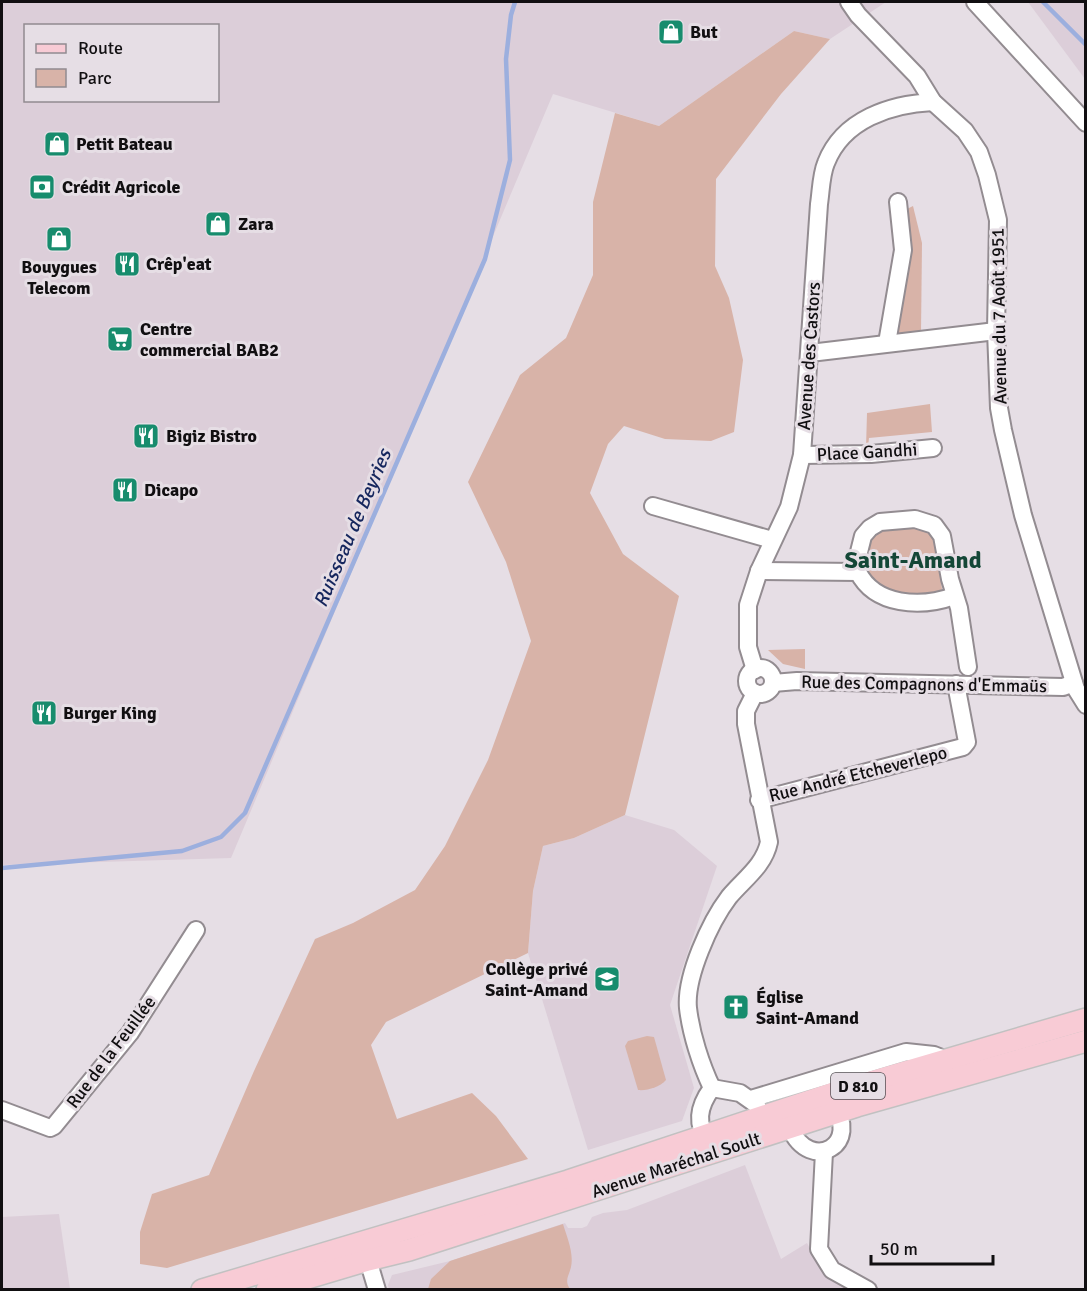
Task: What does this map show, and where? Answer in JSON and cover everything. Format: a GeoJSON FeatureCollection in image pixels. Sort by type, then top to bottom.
{"type":"FeatureCollection","features":[{"type":"Feature","properties":{"kind":"main road","name":"D 810"},"geometry":{"type":"LineString","coordinates":[[202,1290],[568,1181],[710,1144],[767,1115],[831,1104],[947,1060],[1086,1020]]}},
{"type":"Feature","properties":{"kind":"main road","name":"Avenue Maréchal Soult"},"geometry":{"type":"LineString","coordinates":[[267,1290],[420,1247],[710,1144],[790,1128],[831,1104],[956,1076],[1086,1041]]}},
{"type":"Feature","properties":{"kind":"street","name":"Avenue du 7 Août 1951"},"geometry":{"type":"LineString","coordinates":[[849,2],[858,15],[917,76],[933,102],[965,130],[979,152],[998,220],[996,331],[999,408],[1003,430],[1023,515],[1074,683],[1086,705]]}},
{"type":"Feature","properties":{"kind":"street"},"geometry":{"type":"LineString","coordinates":[[975,2],[1086,123]]}},
{"type":"Feature","properties":{"kind":"street","name":"Avenue des Castors"},"geometry":{"type":"LineString","coordinates":[[755,669],[747,646],[748,605],[759,571],[789,507],[802,455],[819,204],[826,164],[836,144],[849,128],[873,115],[891,109],[920,102],[933,102]]}},
{"type":"Feature","properties":{"kind":"street"},"geometry":{"type":"LineString","coordinates":[[887,344],[903,250],[898,202]]}},
{"type":"Feature","properties":{"kind":"street"},"geometry":{"type":"LineString","coordinates":[[810,354],[996,331]]}},
{"type":"Feature","properties":{"kind":"street","name":"Place Gandhi"},"geometry":{"type":"LineString","coordinates":[[802,455],[871,454],[933,448]]}},
{"type":"Feature","properties":{"kind":"street"},"geometry":{"type":"LineString","coordinates":[[653,507],[772,540]]}},
{"type":"Feature","properties":{"kind":"street"},"geometry":{"type":"LineString","coordinates":[[954,596],[936,602],[889,600],[863,582],[858,572],[863,536],[880,522],[915,519],[934,525],[942,536],[954,596],[959,608],[968,667]]}},
{"type":"Feature","properties":{"kind":"street"},"geometry":{"type":"LineString","coordinates":[[759,571],[858,572]]}},
{"type":"Feature","properties":{"kind":"street"},"geometry":{"type":"LineString","coordinates":[[755,669],[763,669],[770,672],[773,683],[767,693],[755,693],[749,688],[747,681],[755,669]]}},
{"type":"Feature","properties":{"kind":"street","name":"Rue des Compagnons d'Emmaüs"},"geometry":{"type":"LineString","coordinates":[[773,683],[804,681],[1063,687],[1074,683]]}},
{"type":"Feature","properties":{"kind":"street","name":"Rue André Etcheverlepo"},"geometry":{"type":"LineString","coordinates":[[759,800],[963,747],[967,742],[956,684]]}},
{"type":"Feature","properties":{"kind":"street"},"geometry":{"type":"LineString","coordinates":[[712,1088],[706,1076],[688,1007],[691,982],[717,915],[729,898],[756,870],[765,857],[769,842],[759,800],[746,711],[755,693]]}},
{"type":"Feature","properties":{"kind":"street","name":"Rue de la Feuillée"},"geometry":{"type":"LineString","coordinates":[[2,1110],[50,1128],[54,1126],[130,1033],[196,930]]}},
{"type":"Feature","properties":{"kind":"street"},"geometry":{"type":"LineString","coordinates":[[751,1099],[906,1052],[934,1055],[947,1060]]}},
{"type":"Feature","properties":{"kind":"street"},"geometry":{"type":"LineString","coordinates":[[712,1088],[740,1093],[751,1099],[767,1115]]}},
{"type":"Feature","properties":{"kind":"street"},"geometry":{"type":"LineString","coordinates":[[710,1144],[700,1118],[700,1106],[712,1088]]}},
{"type":"Feature","properties":{"kind":"street"},"geometry":{"type":"LineString","coordinates":[[790,1128],[802,1146],[816,1152],[824,1152],[836,1144],[842,1132],[842,1124],[831,1104]]}},
{"type":"Feature","properties":{"kind":"street"},"geometry":{"type":"LineString","coordinates":[[824,1152],[819,1249],[832,1270],[868,1290]]}},
{"type":"Feature","properties":{"kind":"street"},"geometry":{"type":"LineString","coordinates":[[368,1260],[376,1290]]}},
{"type":"Feature","properties":{"kind":"shaded area"},"geometry":{"type":"Polygon","coordinates":[[[2,2],[886,2],[830,39],[794,31],[659,126],[553,94],[231,858],[2,865],[2,2]]]}},
{"type":"Feature","properties":{"kind":"shaded area"},"geometry":{"type":"Polygon","coordinates":[[[1028,2],[1085,2],[1085,79],[1028,2]]]}},
{"type":"Feature","properties":{"kind":"shaded area","name":"Collège privé Saint-Amand"},"geometry":{"type":"Polygon","coordinates":[[[625,815],[674,830],[717,866],[670,1005],[694,1088],[682,1121],[588,1150],[528,953],[533,891],[543,846],[574,838],[625,815]]]}},
{"type":"Feature","properties":{"kind":"shaded area"},"geometry":{"type":"Polygon","coordinates":[[[745,1165],[781,1259],[807,1243],[819,1265],[829,1275],[855,1289],[389,1290],[388,1285],[392,1275],[450,1261],[565,1223],[568,1228],[582,1228],[587,1226],[592,1217],[627,1210],[745,1165]]]}},
{"type":"Feature","properties":{"kind":"shaded area"},"geometry":{"type":"Polygon","coordinates":[[[59,1214],[70,1289],[2,1289],[2,1217],[59,1214]]]}},
{"type":"Feature","properties":{"kind":"green space"},"geometry":{"type":"Polygon","coordinates":[[[794,31],[830,39],[781,94],[716,179],[715,266],[729,298],[743,360],[734,432],[711,441],[665,439],[624,426],[608,444],[590,493],[623,554],[679,596],[625,815],[574,838],[543,846],[533,891],[528,953],[386,1022],[371,1045],[397,1119],[472,1093],[496,1116],[528,1159],[167,1268],[140,1264],[140,1232],[152,1194],[209,1175],[315,939],[353,923],[415,890],[445,846],[488,760],[531,641],[506,562],[468,482],[520,375],[566,338],[593,275],[593,202],[615,113],[659,126],[794,31]]]}},
{"type":"Feature","properties":{"kind":"green space"},"geometry":{"type":"Polygon","coordinates":[[[913,206],[922,243],[921,334],[898,338],[895,331],[903,211],[913,206]]]}},
{"type":"Feature","properties":{"kind":"green space"},"geometry":{"type":"Polygon","coordinates":[[[930,404],[932,432],[869,438],[866,448],[867,413],[930,404]]]}},
{"type":"Feature","properties":{"kind":"green space"},"geometry":{"type":"Polygon","coordinates":[[[912,523],[931,531],[936,543],[942,589],[939,595],[903,599],[866,579],[861,557],[871,532],[912,523]]]}},
{"type":"Feature","properties":{"kind":"green space"},"geometry":{"type":"Polygon","coordinates":[[[805,649],[805,669],[783,664],[768,650],[805,649]]]}},
{"type":"Feature","properties":{"kind":"green space"},"geometry":{"type":"Polygon","coordinates":[[[647,1036],[654,1037],[666,1080],[653,1088],[638,1090],[625,1046],[628,1041],[647,1036]]]}},
{"type":"Feature","properties":{"kind":"green space"},"geometry":{"type":"Polygon","coordinates":[[[563,1224],[572,1256],[567,1280],[570,1289],[428,1289],[431,1279],[450,1261],[563,1224]]]}},
{"type":"Feature","properties":{"kind":"waterway","name":"Ruisseau de Beyries"},"geometry":{"type":"LineString","coordinates":[[2,868],[182,851],[221,837],[245,813],[485,259],[510,160],[506,59],[511,15],[515,2]]}},
{"type":"Feature","properties":{"kind":"waterway"},"geometry":{"type":"LineString","coordinates":[[1043,2],[1086,45]]}},
{"type":"Feature","properties":{"kind":"place","name":"But"},"geometry":{"type":"Point","coordinates":[671,32]}},
{"type":"Feature","properties":{"kind":"place","name":"Petit Bateau"},"geometry":{"type":"Point","coordinates":[57,144]}},
{"type":"Feature","properties":{"kind":"place","name":"Crédit Agricole"},"geometry":{"type":"Point","coordinates":[42,187]}},
{"type":"Feature","properties":{"kind":"place","name":"Zara"},"geometry":{"type":"Point","coordinates":[218,224]}},
{"type":"Feature","properties":{"kind":"place","name":"Bouygues Telecom"},"geometry":{"type":"Point","coordinates":[59,239]}},
{"type":"Feature","properties":{"kind":"place","name":"Crêp'eat"},"geometry":{"type":"Point","coordinates":[127,264]}},
{"type":"Feature","properties":{"kind":"place","name":"Centre commercial BAB2"},"geometry":{"type":"Point","coordinates":[120,339]}},
{"type":"Feature","properties":{"kind":"place","name":"Bigiz Bistro"},"geometry":{"type":"Point","coordinates":[146,436]}},
{"type":"Feature","properties":{"kind":"place","name":"Dicapo"},"geometry":{"type":"Point","coordinates":[125,490]}},
{"type":"Feature","properties":{"kind":"place","name":"Burger King"},"geometry":{"type":"Point","coordinates":[44,713]}},
{"type":"Feature","properties":{"kind":"place","name":"Collège privé Saint-Amand"},"geometry":{"type":"Point","coordinates":[607,979]}},
{"type":"Feature","properties":{"kind":"place","name":"Église Saint-Amand"},"geometry":{"type":"Point","coordinates":[736,1007]}},
{"type":"Feature","properties":{"kind":"district","name":"Saint-Amand"},"geometry":{"type":"Point","coordinates":[913,560]}}]}
